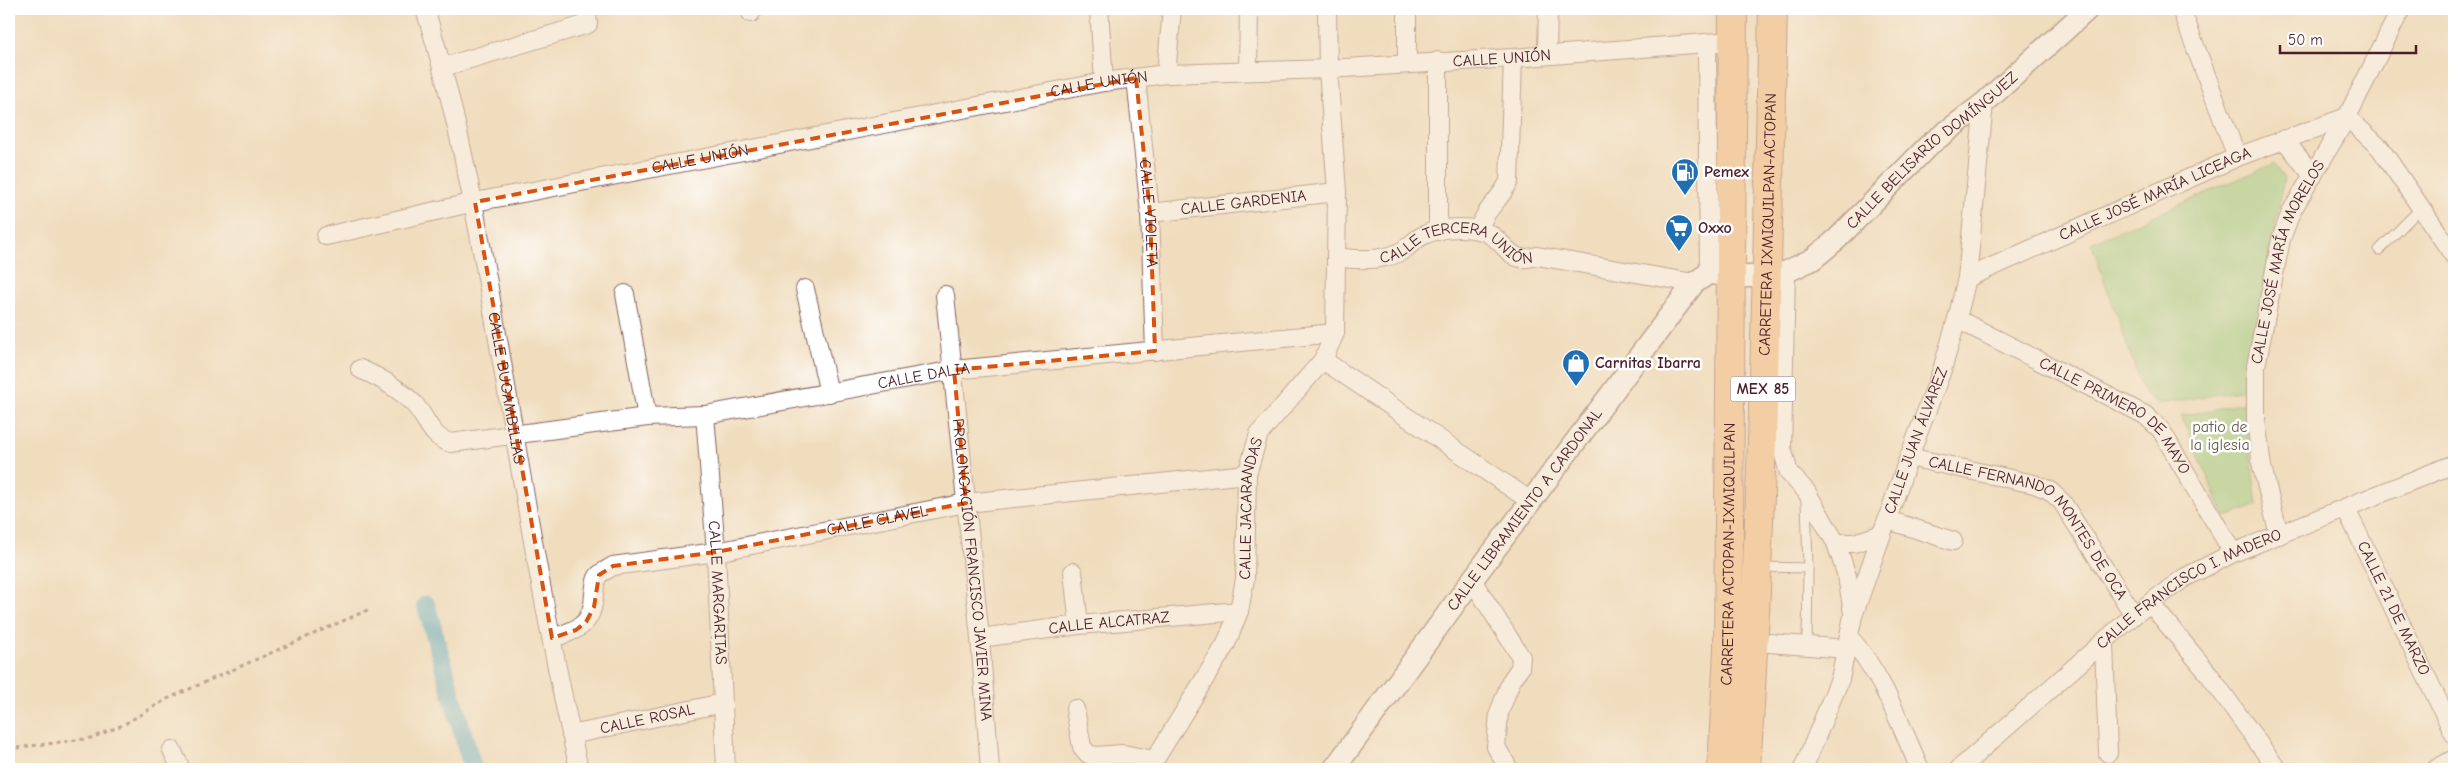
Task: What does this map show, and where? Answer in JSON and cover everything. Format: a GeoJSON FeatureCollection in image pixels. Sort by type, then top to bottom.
{"type":"FeatureCollection","features":[{"type":"Feature","properties":{"kind":"main road","name":"CARRETERA ACTOPAN-IXMIQUILPAN"},"geometry":{"type":"LineString","coordinates":[[1722,769],[1728,650],[1712,278],[1719,42],[1733,9]]}},
{"type":"Feature","properties":{"kind":"main road","name":"CARRETERA IXMIQUILPAN-ACTOPAN"},"geometry":{"type":"LineString","coordinates":[[1746,769],[1776,274],[1773,9]]}},
{"type":"Feature","properties":{"kind":"street","name":"CALLE BUGAMBILIAS"},"geometry":{"type":"LineString","coordinates":[[425,9],[443,67],[474,202],[552,638],[579,769]]}},
{"type":"Feature","properties":{"kind":"street"},"geometry":{"type":"LineString","coordinates":[[1099,9],[1104,82]]}},
{"type":"Feature","properties":{"kind":"street"},"geometry":{"type":"LineString","coordinates":[[1166,74],[1172,9]]}},
{"type":"Feature","properties":{"kind":"street"},"geometry":{"type":"LineString","coordinates":[[1248,70],[1249,9]]}},
{"type":"Feature","properties":{"kind":"street","name":"CALLE JACARANDAS"},"geometry":{"type":"LineString","coordinates":[[1151,765],[1226,644],[1239,611],[1245,579],[1247,474],[1259,434],[1323,360],[1335,333],[1337,192],[1328,68],[1327,9]]}},
{"type":"Feature","properties":{"kind":"street"},"geometry":{"type":"LineString","coordinates":[[1407,9],[1407,62]]}},
{"type":"Feature","properties":{"kind":"street"},"geometry":{"type":"LineString","coordinates":[[1547,54],[1548,9]]}},
{"type":"Feature","properties":{"kind":"street","name":"CALLE BELISARIO DOMÍNGUEZ"},"geometry":{"type":"LineString","coordinates":[[1776,274],[1813,259],[1837,239],[1929,145],[1984,103],[2088,9]]}},
{"type":"Feature","properties":{"kind":"street"},"geometry":{"type":"LineString","coordinates":[[2181,9],[2237,157]]}},
{"type":"Feature","properties":{"kind":"street","name":"CALLE JOSÉ MARÍA MORELOS"},"geometry":{"type":"LineString","coordinates":[[2278,534],[2262,467],[2256,420],[2256,366],[2281,239],[2291,212],[2347,117],[2400,9]]}},
{"type":"Feature","properties":{"kind":"street"},"geometry":{"type":"LineString","coordinates":[[443,67],[587,16]]}},
{"type":"Feature","properties":{"kind":"street","name":"CALLE UNIÓN"},"geometry":{"type":"LineString","coordinates":[[326,236],[474,202],[1104,82],[1166,74],[1513,58],[1719,42]]}},
{"type":"Feature","properties":{"kind":"street"},"geometry":{"type":"LineString","coordinates":[[1479,230],[1481,218],[1504,194],[1509,181],[1513,58]]}},
{"type":"Feature","properties":{"kind":"street"},"geometry":{"type":"LineString","coordinates":[[1438,60],[1438,231]]}},
{"type":"Feature","properties":{"kind":"street","name":"CALLE VIOLETA"},"geometry":{"type":"LineString","coordinates":[[1136,78],[1150,213],[1155,351]]}},
{"type":"Feature","properties":{"kind":"street","name":"CALLE JUAN ÁLVAREZ"},"geometry":{"type":"LineString","coordinates":[[1803,769],[1840,679],[1849,643],[1853,616],[1942,370],[1957,319],[1967,278],[1984,103]]}},
{"type":"Feature","properties":{"kind":"street"},"geometry":{"type":"LineString","coordinates":[[2347,117],[2380,148],[2454,256]]}},
{"type":"Feature","properties":{"kind":"street","name":"CALLE JOSÉ MARÍA LICEAGA"},"geometry":{"type":"LineString","coordinates":[[1967,278],[2237,157],[2347,117]]}},
{"type":"Feature","properties":{"kind":"street"},"geometry":{"type":"LineString","coordinates":[[2284,139],[2313,176]]}},
{"type":"Feature","properties":{"kind":"street","name":"CALLE GARDENIA"},"geometry":{"type":"LineString","coordinates":[[1150,213],[1337,192]]}},
{"type":"Feature","properties":{"kind":"street","name":"CALLE TERCERA UNIÓN"},"geometry":{"type":"LineString","coordinates":[[1336,257],[1356,260],[1382,258],[1400,252],[1422,236],[1438,231],[1446,229],[1479,230],[1496,237],[1511,254],[1522,258],[1538,256],[1712,278]]}},
{"type":"Feature","properties":{"kind":"street"},"geometry":{"type":"LineString","coordinates":[[1712,278],[1776,274],[1782,448],[1790,473],[1806,491],[1836,543],[1847,576],[1853,616]]}},
{"type":"Feature","properties":{"kind":"street","name":"CALLE LIBRAMIENTO A CARDONAL"},"geometry":{"type":"LineString","coordinates":[[1334,769],[1677,303],[1712,278]]}},
{"type":"Feature","properties":{"kind":"street"},"geometry":{"type":"LineString","coordinates":[[805,289],[829,393]]}},
{"type":"Feature","properties":{"kind":"street"},"geometry":{"type":"LineString","coordinates":[[625,294],[647,416]]}},
{"type":"Feature","properties":{"kind":"street","name":"PROLONGACIÓN FRANCISCO JAVIER MINA"},"geometry":{"type":"LineString","coordinates":[[945,295],[980,638],[990,769]]}},
{"type":"Feature","properties":{"kind":"street","name":"CALLE PRIMERO DE MAYO"},"geometry":{"type":"LineString","coordinates":[[1957,319],[2145,415],[2161,430],[2233,553]]}},
{"type":"Feature","properties":{"kind":"street","name":"CALLE DALIA"},"geometry":{"type":"LineString","coordinates":[[360,369],[388,381],[415,406],[440,440],[451,443],[647,416],[706,415],[954,370],[1335,333]]}},
{"type":"Feature","properties":{"kind":"street"},"geometry":{"type":"LineString","coordinates":[[1323,360],[1532,502]]}},
{"type":"Feature","properties":{"kind":"street","name":"CALLE MARGARITAS"},"geometry":{"type":"LineString","coordinates":[[706,415],[716,552],[726,769]]}},
{"type":"Feature","properties":{"kind":"street","name":"CALLE FERNANDO MONTES DE OCA"},"geometry":{"type":"LineString","coordinates":[[1909,457],[2034,484],[2050,490],[2062,502],[2134,615]]}},
{"type":"Feature","properties":{"kind":"street","name":"CALLE FRANCISCO I. MADERO"},"geometry":{"type":"LineString","coordinates":[[1959,769],[2104,644],[2134,615],[2184,578],[2233,553],[2278,534],[2346,509],[2454,464]]}},
{"type":"Feature","properties":{"kind":"street","name":"CALLE CLAVEL"},"geometry":{"type":"LineString","coordinates":[[552,638],[576,630],[586,622],[594,607],[595,586],[599,575],[613,566],[716,552],[966,503],[1247,474]]}},
{"type":"Feature","properties":{"kind":"street","name":"CALLE 21 DE MARZO"},"geometry":{"type":"LineString","coordinates":[[2346,509],[2454,734]]}},
{"type":"Feature","properties":{"kind":"street"},"geometry":{"type":"LineString","coordinates":[[1836,543],[1854,543],[1885,527],[1953,541]]}},
{"type":"Feature","properties":{"kind":"street"},"geometry":{"type":"LineString","coordinates":[[1073,572],[1079,625]]}},
{"type":"Feature","properties":{"kind":"street"},"geometry":{"type":"LineString","coordinates":[[1472,580],[1521,657],[1520,668],[1511,681],[1499,713],[1496,747],[1509,769]]}},
{"type":"Feature","properties":{"kind":"street","name":"CALLE FERNANDO MONTES DE OCA"},"geometry":{"type":"LineString","coordinates":[[2150,603],[2208,673],[2277,769]]}},
{"type":"Feature","properties":{"kind":"street","name":"CALLE ALCATRAZ"},"geometry":{"type":"LineString","coordinates":[[980,638],[1079,625],[1239,611]]}},
{"type":"Feature","properties":{"kind":"street"},"geometry":{"type":"LineString","coordinates":[[1755,642],[1807,646],[1849,643],[1865,655],[1883,686],[1920,769]]}},
{"type":"Feature","properties":{"kind":"street"},"geometry":{"type":"LineString","coordinates":[[2104,644],[2108,753]]}},
{"type":"Feature","properties":{"kind":"street","name":"CALLE ROSAL"},"geometry":{"type":"LineString","coordinates":[[571,735],[723,703]]}},
{"type":"Feature","properties":{"kind":"street"},"geometry":{"type":"LineString","coordinates":[[1075,709],[1082,747],[1088,754],[1096,756],[1123,754],[1151,765]]}},
{"type":"Feature","properties":{"kind":"street"},"geometry":{"type":"LineString","coordinates":[[172,750],[181,769]]}},
{"type":"Feature","properties":{"kind":"street"},"geometry":{"type":"LineString","coordinates":[[2436,769],[2454,759]]}},
{"type":"Feature","properties":{"kind":"lane"},"geometry":{"type":"LineString","coordinates":[[2379,250],[2421,208]]}},
{"type":"Feature","properties":{"kind":"lane"},"geometry":{"type":"LineString","coordinates":[[1806,491],[1808,568],[1807,646]]}},
{"type":"Feature","properties":{"kind":"lane"},"geometry":{"type":"LineString","coordinates":[[1757,567],[1808,568]]}},
{"type":"Feature","properties":{"kind":"path"},"geometry":{"type":"LineString","coordinates":[[1012,9],[1022,9]]}},
{"type":"Feature","properties":{"kind":"path"},"geometry":{"type":"LineString","coordinates":[[9,749],[91,738],[123,725],[167,699],[370,609]]}},
{"type":"Feature","properties":{"kind":"highlighted area"},"geometry":{"type":"Polygon","coordinates":[[[1136,78],[1150,213],[1155,351],[954,370],[966,503],[716,552],[613,566],[599,575],[594,607],[586,622],[576,630],[552,638],[475,202],[1136,78]]]}},
{"type":"Feature","properties":{"kind":"green space"},"geometry":{"type":"Polygon","coordinates":[[[2273,164],[2284,178],[2244,390],[2159,404],[2144,393],[2091,243],[2273,164]]]}},
{"type":"Feature","properties":{"kind":"green space","name":"patio de la iglesia"},"geometry":{"type":"Polygon","coordinates":[[[2244,403],[2257,506],[2225,517],[2181,416],[2244,403]]]}},
{"type":"Feature","properties":{"kind":"waterway"},"geometry":{"type":"LineString","coordinates":[[426,605],[473,769]]}},
{"type":"Feature","properties":{"kind":"place","name":"Pemex"},"geometry":{"type":"Point","coordinates":[1685,196]}},
{"type":"Feature","properties":{"kind":"place","name":"Oxxo"},"geometry":{"type":"Point","coordinates":[1679,252]}},
{"type":"Feature","properties":{"kind":"place","name":"Carnitas Ibarra"},"geometry":{"type":"Point","coordinates":[1576,387]}}]}
